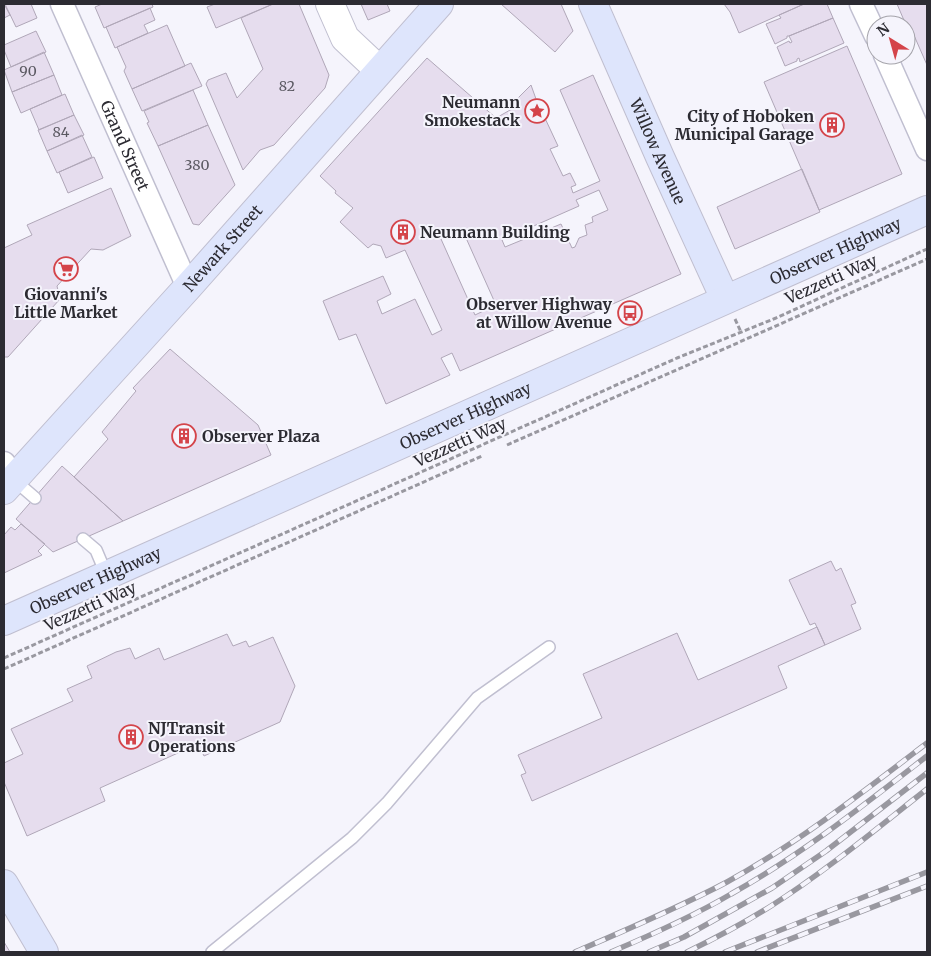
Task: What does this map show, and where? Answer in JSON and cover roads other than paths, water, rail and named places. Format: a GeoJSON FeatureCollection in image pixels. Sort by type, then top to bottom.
{"type":"FeatureCollection","features":[{"type":"Feature","properties":{"kind":"main road","name":"Newark Street"},"geometry":{"type":"LineString","coordinates":[[7,477],[188,287],[439,4]]}},
{"type":"Feature","properties":{"kind":"main road","name":"Willow Avenue"},"geometry":{"type":"LineString","coordinates":[[593,4],[725,299]]}},
{"type":"Feature","properties":{"kind":"main road","name":"Observer Highway"},"geometry":{"type":"LineString","coordinates":[[4,621],[927,210]]}},
{"type":"Feature","properties":{"kind":"main road"},"geometry":{"type":"LineString","coordinates":[[4,884],[44,952]]}},
{"type":"Feature","properties":{"kind":"street","name":"Grand Street"},"geometry":{"type":"LineString","coordinates":[[62,4],[188,287]]}},
{"type":"Feature","properties":{"kind":"street"},"geometry":{"type":"LineString","coordinates":[[330,4],[345,38],[379,70]]}},
{"type":"Feature","properties":{"kind":"street"},"geometry":{"type":"LineString","coordinates":[[890,65],[927,148]]}},
{"type":"Feature","properties":{"kind":"lane"},"geometry":{"type":"LineString","coordinates":[[7,477],[35,498]]}},
{"type":"Feature","properties":{"kind":"lane"},"geometry":{"type":"LineString","coordinates":[[83,539],[96,550],[107,576]]}},
{"type":"Feature","properties":{"kind":"lane"},"geometry":{"type":"LineString","coordinates":[[212,952],[352,838],[387,803],[477,698],[549,647]]}},
{"type":"Feature","properties":{"kind":"railway"},"geometry":{"type":"LineString","coordinates":[[575,952],[690,901],[753,867],[830,816],[927,743]]}},
{"type":"Feature","properties":{"kind":"railway"},"geometry":{"type":"LineString","coordinates":[[611,952],[686,918],[757,879],[832,829],[927,756]]}},
{"type":"Feature","properties":{"kind":"railway"},"geometry":{"type":"LineString","coordinates":[[649,952],[684,937],[772,888],[826,851],[927,773]]}},
{"type":"Feature","properties":{"kind":"railway"},"geometry":{"type":"LineString","coordinates":[[687,952],[719,936],[791,893],[927,789]]}},
{"type":"Feature","properties":{"kind":"railway"},"geometry":{"type":"LineString","coordinates":[[725,952],[927,872]]}},
{"type":"Feature","properties":{"kind":"railway"},"geometry":{"type":"LineString","coordinates":[[757,952],[927,886]]}},
{"type":"Feature","properties":{"kind":"place","name":"Neumann Smokestack"},"geometry":{"type":"Point","coordinates":[537,111]}},
{"type":"Feature","properties":{"kind":"place","name":"City of Hoboken Municipal Garage"},"geometry":{"type":"Point","coordinates":[832,125]}},
{"type":"Feature","properties":{"kind":"place","name":"Neumann Building"},"geometry":{"type":"Point","coordinates":[403,232]}},
{"type":"Feature","properties":{"kind":"place","name":"Giovanni's Little Market"},"geometry":{"type":"Point","coordinates":[66,269]}},
{"type":"Feature","properties":{"kind":"place","name":"Observer Highway at Willow Avenue"},"geometry":{"type":"Point","coordinates":[630,313]}},
{"type":"Feature","properties":{"kind":"place","name":"Observer Plaza"},"geometry":{"type":"Point","coordinates":[184,436]}},
{"type":"Feature","properties":{"kind":"place","name":"NJTransit Operations"},"geometry":{"type":"Point","coordinates":[131,737]}}]}
